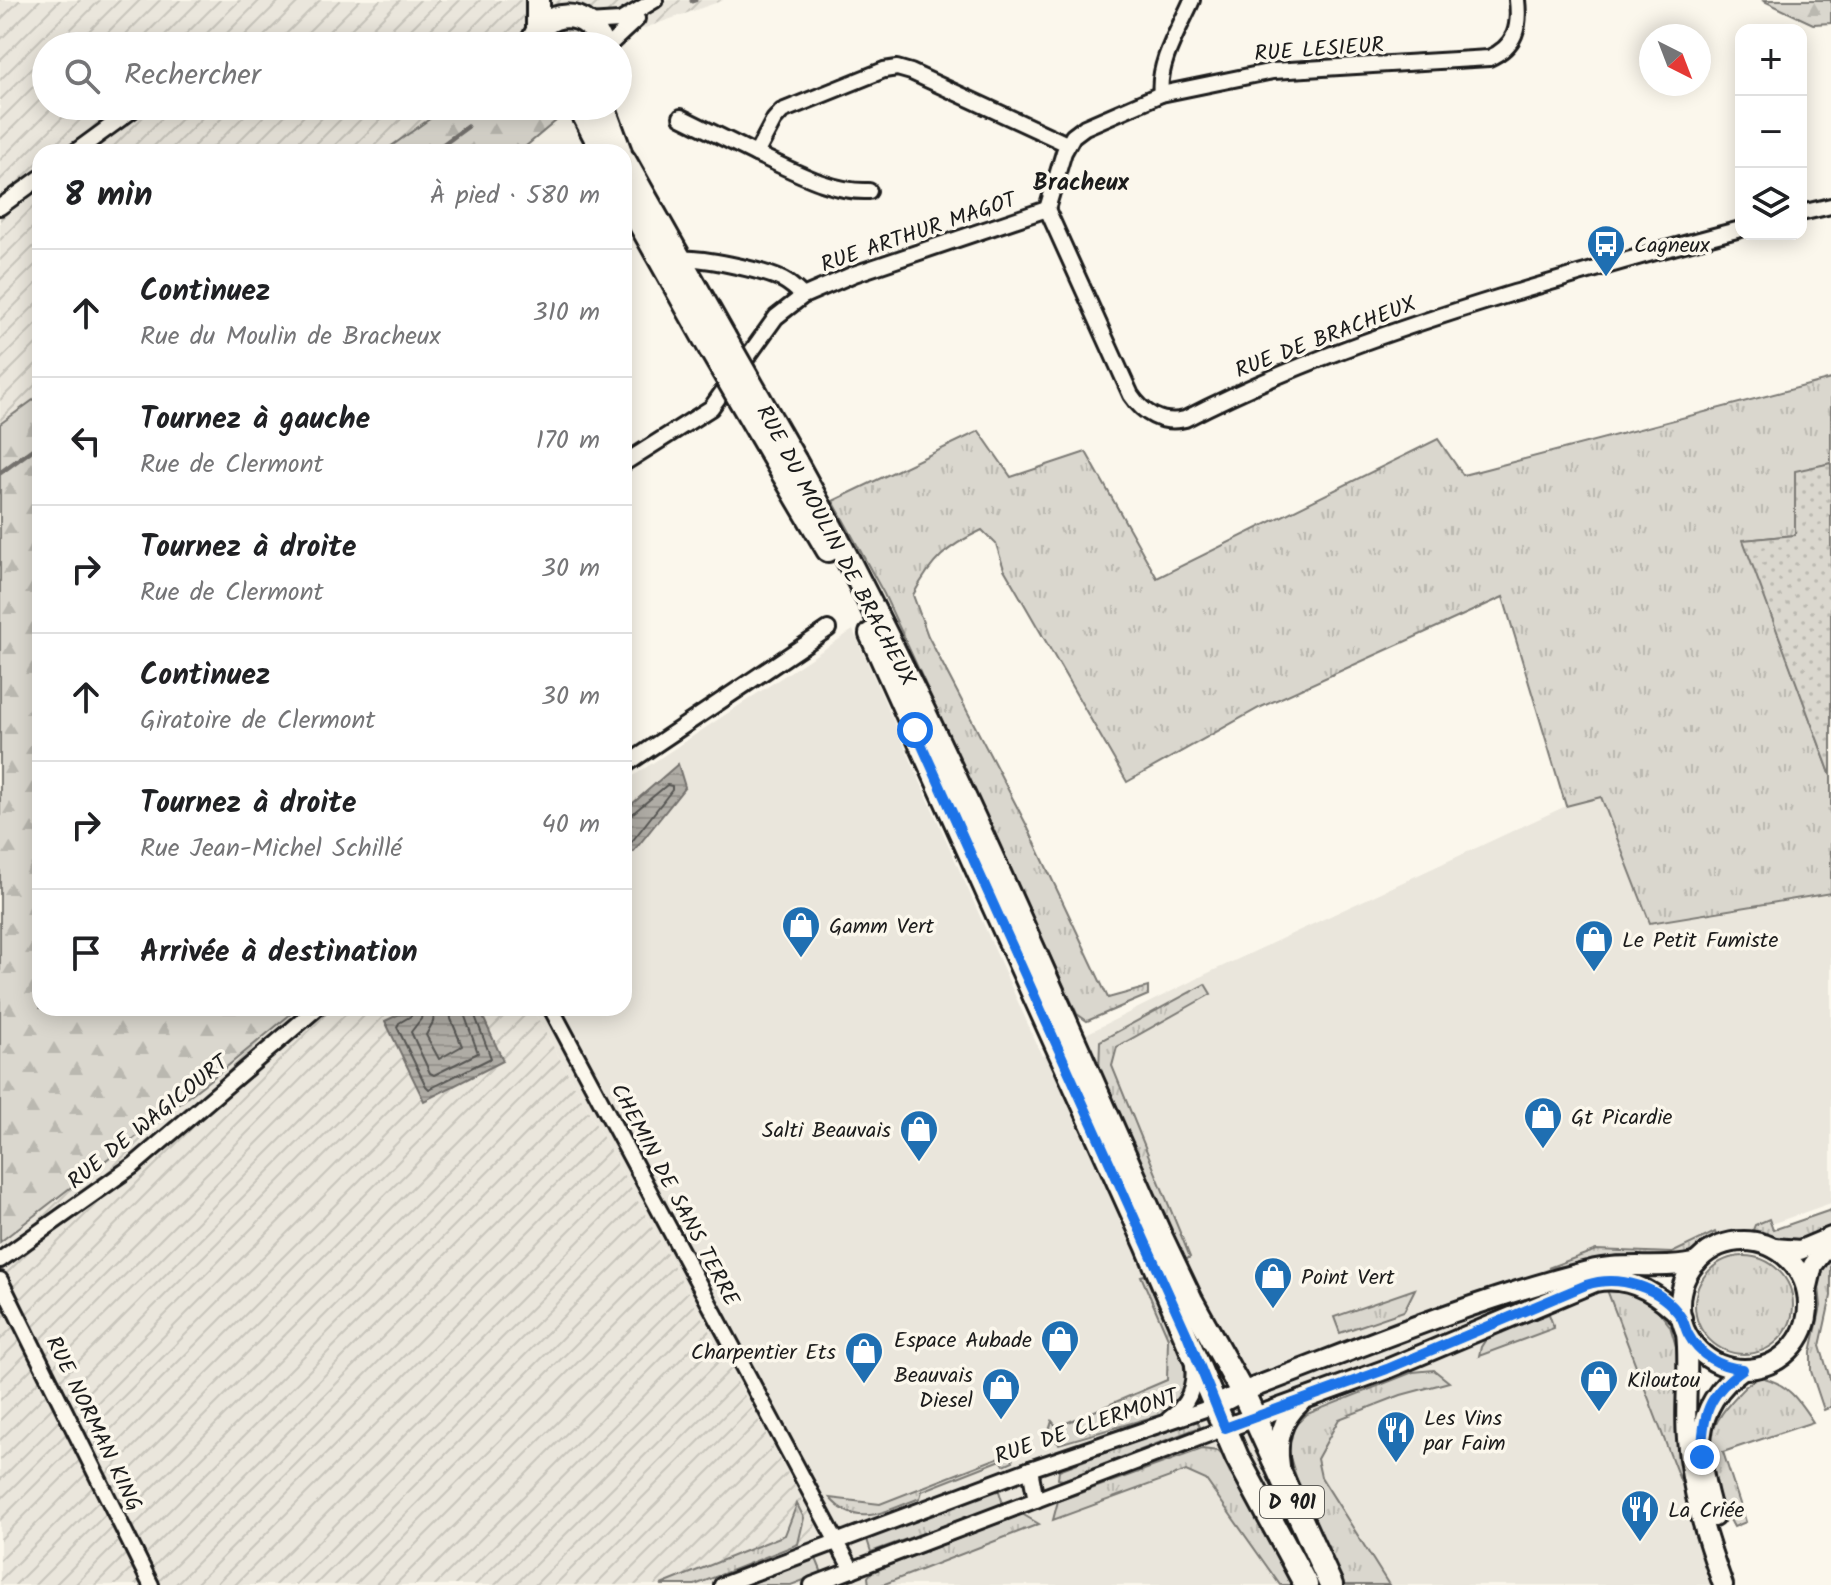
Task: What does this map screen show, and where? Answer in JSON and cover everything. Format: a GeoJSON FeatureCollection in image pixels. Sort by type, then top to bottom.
{"type":"FeatureCollection","features":[{"type":"Feature","properties":{"kind":"main road"},"geometry":{"type":"LineString","coordinates":[[535,32],[538,0]]}},
{"type":"Feature","properties":{"kind":"main road"},"geometry":{"type":"LineString","coordinates":[[540,32],[552,18],[571,13],[595,32]]}},
{"type":"Feature","properties":{"kind":"main road"},"geometry":{"type":"LineString","coordinates":[[586,120],[599,144]]}},
{"type":"Feature","properties":{"kind":"main road"},"geometry":{"type":"LineString","coordinates":[[608,120],[617,144]]}},
{"type":"Feature","properties":{"kind":"main road","name":"RUE DU MOULIN DE BRACHEUX"},"geometry":{"type":"LineString","coordinates":[[632,177],[671,262],[717,344],[788,466],[863,585],[922,705],[1165,1248],[1254,1417]]}},
{"type":"Feature","properties":{"kind":"main road","name":"RUE DU MOULIN DE BRACHEUX"},"geometry":{"type":"LineString","coordinates":[[632,206],[671,262]]}},
{"type":"Feature","properties":{"kind":"main road","name":"RUE DU MOULIN DE BRACHEUX"},"geometry":{"type":"LineString","coordinates":[[788,466],[864,619],[1188,1337],[1225,1428]]}},
{"type":"Feature","properties":{"kind":"main road"},"geometry":{"type":"LineString","coordinates":[[1723,1585],[1700,1514],[1690,1464],[1681,1298],[1684,1285],[1697,1262],[1714,1249],[1734,1242],[1751,1241],[1774,1248],[1800,1250],[1831,1239]]}},
{"type":"Feature","properties":{"kind":"main road"},"geometry":{"type":"LineString","coordinates":[[1225,1428],[1387,1369],[1602,1281],[1623,1281],[1643,1288],[1669,1305],[1684,1324],[1693,1343],[1721,1364],[1743,1369],[1768,1364],[1791,1348],[1805,1323],[1813,1265],[1831,1239]]}},
{"type":"Feature","properties":{"kind":"main road"},"geometry":{"type":"LineString","coordinates":[[1774,1248],[1793,1264],[1807,1291]]}},
{"type":"Feature","properties":{"kind":"main road","name":"RUE DE CLERMONT"},"geometry":{"type":"LineString","coordinates":[[1217,1405],[1242,1392],[1471,1305],[1577,1274],[1624,1265],[1680,1266],[1697,1262]]}},
{"type":"Feature","properties":{"kind":"main road"},"geometry":{"type":"LineString","coordinates":[[1735,1585],[1705,1481],[1702,1431],[1714,1395],[1743,1369]]}},
{"type":"Feature","properties":{"kind":"main road"},"geometry":{"type":"LineString","coordinates":[[1282,1481],[1278,1454],[1281,1431],[1292,1411],[1309,1397]]}},
{"type":"Feature","properties":{"kind":"main road","name":"D 901"},"geometry":{"type":"LineString","coordinates":[[1254,1417],[1331,1585]]}},
{"type":"Feature","properties":{"kind":"main road","name":"D 901"},"geometry":{"type":"LineString","coordinates":[[1225,1428],[1249,1481],[1306,1585]]}},
{"type":"Feature","properties":{"kind":"street"},"geometry":{"type":"LineString","coordinates":[[571,13],[610,23],[626,20],[656,0]]}},
{"type":"Feature","properties":{"kind":"street"},"geometry":{"type":"LineString","coordinates":[[623,32],[656,0]]}},
{"type":"Feature","properties":{"kind":"street"},"geometry":{"type":"LineString","coordinates":[[1161,94],[1160,79],[1164,65],[1192,0]]}},
{"type":"Feature","properties":{"kind":"street","name":"RUE LESIEUR"},"geometry":{"type":"LineString","coordinates":[[1067,144],[1085,127],[1161,94],[1262,72],[1489,58],[1503,51],[1515,39],[1517,0]]}},
{"type":"Feature","properties":{"kind":"street"},"geometry":{"type":"LineString","coordinates":[[756,154],[774,120],[788,107],[884,70],[897,68],[1067,144],[1047,209]]}},
{"type":"Feature","properties":{"kind":"street"},"geometry":{"type":"LineString","coordinates":[[681,117],[830,186],[853,192],[869,191]]}},
{"type":"Feature","properties":{"kind":"street"},"geometry":{"type":"LineString","coordinates":[[86,144],[119,120]]}},
{"type":"Feature","properties":{"kind":"street"},"geometry":{"type":"LineString","coordinates":[[0,207],[32,184]]}},
{"type":"Feature","properties":{"kind":"street"},"geometry":{"type":"LineString","coordinates":[[1807,212],[1831,206]]}},
{"type":"Feature","properties":{"kind":"street","name":"RUE DE BRACHEUX"},"geometry":{"type":"LineString","coordinates":[[1047,209],[1131,395],[1146,412],[1173,421],[1185,419],[1287,370],[1417,323],[1625,258],[1735,230]]}},
{"type":"Feature","properties":{"kind":"street","name":"RUE ARTHUR MAGOT"},"geometry":{"type":"LineString","coordinates":[[632,458],[711,408],[776,317],[803,296],[854,274],[1047,209]]}},
{"type":"Feature","properties":{"kind":"street","name":"RUE ARTHUR MAGOT"},"geometry":{"type":"LineString","coordinates":[[671,262],[709,261],[776,277],[803,296]]}},
{"type":"Feature","properties":{"kind":"street"},"geometry":{"type":"LineString","coordinates":[[632,761],[828,629]]}},
{"type":"Feature","properties":{"kind":"street","name":"RUE DE WAGICOURT"},"geometry":{"type":"LineString","coordinates":[[0,1260],[126,1172],[308,1016]]}},
{"type":"Feature","properties":{"kind":"street","name":"CHEMIN DE SANS TERRE"},"geometry":{"type":"LineString","coordinates":[[555,1016],[852,1570]]}},
{"type":"Feature","properties":{"kind":"street","name":"RUE NORMAN KING"},"geometry":{"type":"LineString","coordinates":[[0,1280],[151,1585]]}},
{"type":"Feature","properties":{"kind":"street"},"geometry":{"type":"LineString","coordinates":[[1155,1426],[1174,1415],[1192,1389],[1194,1373],[1188,1337]]}},
{"type":"Feature","properties":{"kind":"street","name":"RUE DE CLERMONT"},"geometry":{"type":"LineString","coordinates":[[722,1585],[1030,1469],[1217,1405]]}},
{"type":"Feature","properties":{"kind":"street"},"geometry":{"type":"LineString","coordinates":[[812,1585],[1225,1428]]}},
{"type":"Feature","properties":{"kind":"street"},"geometry":{"type":"LineString","coordinates":[[1030,1469],[1036,1500]]}},
{"type":"Feature","properties":{"kind":"shaded area"},"geometry":{"type":"Polygon","coordinates":[[[0,0],[724,0],[632,33],[32,32],[32,120],[428,120],[394,144],[32,144],[32,401],[0,424],[0,0]]]}},
{"type":"Feature","properties":{"kind":"shaded area"},"geometry":{"type":"Polygon","coordinates":[[[853,630],[1042,1056],[1206,974],[1566,806],[1601,796],[1650,923],[1831,893],[1831,1203],[1604,1283],[1678,1474],[1715,1585],[779,1585],[769,1556],[798,1544],[818,1529],[536,1016],[632,1016],[632,777],[853,630]]]}},
{"type":"Feature","properties":{"kind":"shaded area"},"geometry":{"type":"Polygon","coordinates":[[[288,1016],[536,1016],[818,1529],[798,1544],[769,1556],[779,1585],[0,1585],[0,1242],[288,1016]]]}},
{"type":"Feature","properties":{"kind":"green space"},"geometry":{"type":"Polygon","coordinates":[[[1762,0],[1831,0],[1831,23],[1813,24],[1762,0]]]}},
{"type":"Feature","properties":{"kind":"green space"},"geometry":{"type":"Polygon","coordinates":[[[567,27],[580,32],[552,32],[567,27]]]}},
{"type":"Feature","properties":{"kind":"green space"},"geometry":{"type":"Polygon","coordinates":[[[428,120],[557,120],[528,144],[394,144],[428,120]]]}},
{"type":"Feature","properties":{"kind":"green space"},"geometry":{"type":"Polygon","coordinates":[[[1831,379],[1831,463],[1795,472],[1795,535],[1744,540],[1831,776],[1831,893],[1650,923],[1601,797],[1566,806],[1503,597],[1259,708],[1127,782],[1004,569],[996,544],[982,530],[941,556],[913,595],[928,636],[1026,824],[1108,998],[1148,987],[1148,995],[1087,1021],[1077,1014],[884,594],[833,501],[979,431],[1011,477],[1086,452],[1157,578],[1438,439],[1463,475],[1831,379]]]}},
{"type":"Feature","properties":{"kind":"green space"},"geometry":{"type":"Polygon","coordinates":[[[32,401],[32,1016],[288,1016],[0,1242],[0,424],[32,401]]]}},
{"type":"Feature","properties":{"kind":"green space"},"geometry":{"type":"Polygon","coordinates":[[[1831,463],[1831,776],[1743,540],[1795,535],[1795,471],[1831,463]]]}},
{"type":"Feature","properties":{"kind":"green space"},"geometry":{"type":"Polygon","coordinates":[[[1205,984],[1211,994],[1117,1047],[1112,1066],[1190,1257],[1184,1261],[1099,1074],[1100,1041],[1205,984]]]}},
{"type":"Feature","properties":{"kind":"green space"},"geometry":{"type":"Polygon","coordinates":[[[1831,1210],[1831,1227],[1801,1241],[1784,1241],[1753,1230],[1755,1225],[1769,1219],[1773,1230],[1831,1210]]]}},
{"type":"Feature","properties":{"kind":"green space"},"geometry":{"type":"Polygon","coordinates":[[[1715,1232],[1717,1237],[1695,1251],[1673,1258],[1617,1255],[1548,1268],[1596,1250],[1672,1253],[1715,1232]]]}},
{"type":"Feature","properties":{"kind":"green space"},"geometry":{"type":"Polygon","coordinates":[[[1744,1256],[1763,1260],[1778,1271],[1789,1286],[1793,1305],[1789,1324],[1778,1339],[1763,1350],[1744,1354],[1725,1350],[1710,1339],[1699,1324],[1695,1305],[1699,1286],[1710,1271],[1725,1260],[1744,1256]]]}},
{"type":"Feature","properties":{"kind":"green space"},"geometry":{"type":"Polygon","coordinates":[[[1831,1256],[1831,1296],[1820,1346],[1831,1382],[1831,1407],[1824,1410],[1811,1371],[1811,1352],[1821,1306],[1818,1277],[1831,1256]]]}},
{"type":"Feature","properties":{"kind":"green space"},"geometry":{"type":"Polygon","coordinates":[[[1145,1275],[1182,1352],[1186,1386],[1166,1413],[1059,1444],[1048,1434],[1052,1421],[1057,1427],[1167,1380],[1168,1338],[1141,1276],[1145,1275]]]}},
{"type":"Feature","properties":{"kind":"green space"},"geometry":{"type":"Polygon","coordinates":[[[1604,1282],[1639,1293],[1670,1326],[1678,1353],[1681,1483],[1604,1282]]]}},
{"type":"Feature","properties":{"kind":"green space"},"geometry":{"type":"Polygon","coordinates":[[[1415,1289],[1404,1311],[1340,1333],[1334,1317],[1415,1289]]]}},
{"type":"Feature","properties":{"kind":"green space"},"geometry":{"type":"Polygon","coordinates":[[[1549,1314],[1554,1328],[1479,1356],[1488,1336],[1549,1314]]]}},
{"type":"Feature","properties":{"kind":"green space"},"geometry":{"type":"Polygon","coordinates":[[[1434,1370],[1449,1382],[1401,1395],[1339,1419],[1317,1459],[1321,1477],[1389,1585],[1344,1585],[1305,1506],[1285,1441],[1286,1434],[1307,1414],[1413,1372],[1434,1370]]]}},
{"type":"Feature","properties":{"kind":"green space"},"geometry":{"type":"Polygon","coordinates":[[[1761,1377],[1792,1394],[1813,1422],[1723,1452],[1746,1522],[1734,1527],[1712,1478],[1709,1447],[1720,1417],[1745,1387],[1761,1377]]]}},
{"type":"Feature","properties":{"kind":"green space"},"geometry":{"type":"Polygon","coordinates":[[[1196,1418],[1200,1427],[1063,1480],[1058,1479],[1059,1470],[1196,1418]]]}},
{"type":"Feature","properties":{"kind":"green space"},"geometry":{"type":"Polygon","coordinates":[[[1202,1449],[1218,1451],[1234,1466],[1296,1585],[1280,1585],[1206,1480],[1186,1471],[1053,1520],[1058,1501],[1202,1449]]]}},
{"type":"Feature","properties":{"kind":"green space"},"geometry":{"type":"Polygon","coordinates":[[[1010,1453],[1013,1461],[1004,1465],[1001,1460],[922,1491],[920,1498],[884,1512],[851,1513],[830,1498],[880,1504],[1010,1453]]]}},
{"type":"Feature","properties":{"kind":"green space"},"geometry":{"type":"Polygon","coordinates":[[[998,1488],[1003,1504],[871,1552],[866,1536],[998,1488]]]}},
{"type":"Feature","properties":{"kind":"green space"},"geometry":{"type":"Polygon","coordinates":[[[797,1504],[804,1518],[798,1544],[695,1585],[661,1585],[785,1535],[797,1504]]]}},
{"type":"Feature","properties":{"kind":"green space"},"geometry":{"type":"Polygon","coordinates":[[[1022,1514],[1039,1524],[882,1585],[869,1585],[868,1577],[872,1572],[1022,1514]]]}},
{"type":"Feature","properties":{"kind":"green space"},"geometry":{"type":"Polygon","coordinates":[[[815,1556],[822,1573],[791,1585],[741,1585],[815,1556]]]}},
{"type":"Feature","properties":{"kind":"water"},"geometry":{"type":"Polygon","coordinates":[[[678,764],[685,787],[632,852],[632,804],[678,764]]]}},
{"type":"Feature","properties":{"kind":"water"},"geometry":{"type":"Polygon","coordinates":[[[395,1016],[483,1016],[503,1061],[424,1101],[385,1021],[395,1016]]]}},
{"type":"Feature","properties":{"kind":"waterway"},"geometry":{"type":"LineString","coordinates":[[444,144],[467,127]]}},
{"type":"Feature","properties":{"kind":"waterway"},"geometry":{"type":"LineString","coordinates":[[0,473],[32,450]]}},
{"type":"Feature","properties":{"kind":"place","name":"Cagneux"},"geometry":{"type":"Point","coordinates":[1606,278]}},
{"type":"Feature","properties":{"kind":"place","name":"Gamm Vert"},"geometry":{"type":"Point","coordinates":[801,959]}},
{"type":"Feature","properties":{"kind":"place","name":"Le Petit Fumiste"},"geometry":{"type":"Point","coordinates":[1594,973]}},
{"type":"Feature","properties":{"kind":"place","name":"Gt Picardie"},"geometry":{"type":"Point","coordinates":[1543,1150]}},
{"type":"Feature","properties":{"kind":"place","name":"Salti Beauvais"},"geometry":{"type":"Point","coordinates":[919,1163]}},
{"type":"Feature","properties":{"kind":"place","name":"Point Vert"},"geometry":{"type":"Point","coordinates":[1273,1310]}},
{"type":"Feature","properties":{"kind":"place","name":"Espace Aubade"},"geometry":{"type":"Point","coordinates":[1060,1373]}},
{"type":"Feature","properties":{"kind":"place","name":"Charpentier Ets"},"geometry":{"type":"Point","coordinates":[864,1385]}},
{"type":"Feature","properties":{"kind":"place","name":"Kiloutou"},"geometry":{"type":"Point","coordinates":[1599,1413]}},
{"type":"Feature","properties":{"kind":"place","name":"Beauvais Diesel"},"geometry":{"type":"Point","coordinates":[1001,1421]}},
{"type":"Feature","properties":{"kind":"place","name":"Les Vins par Faim"},"geometry":{"type":"Point","coordinates":[1396,1464]}},
{"type":"Feature","properties":{"kind":"place","name":"La Criée"},"geometry":{"type":"Point","coordinates":[1640,1543]}},
{"type":"Feature","properties":{"kind":"district","name":"Bracheux"},"geometry":{"type":"Point","coordinates":[1081,182]}},
{"type":"Feature","properties":{"kind":"route"},"geometry":{"type":"LineString","coordinates":[[915,730],[1188,1337],[1225,1428],[1387,1369],[1586,1285],[1617,1280],[1643,1288],[1669,1305],[1682,1318],[1693,1343],[1709,1358],[1743,1369],[1720,1388],[1710,1402],[1702,1431],[1702,1457]]}}]}
